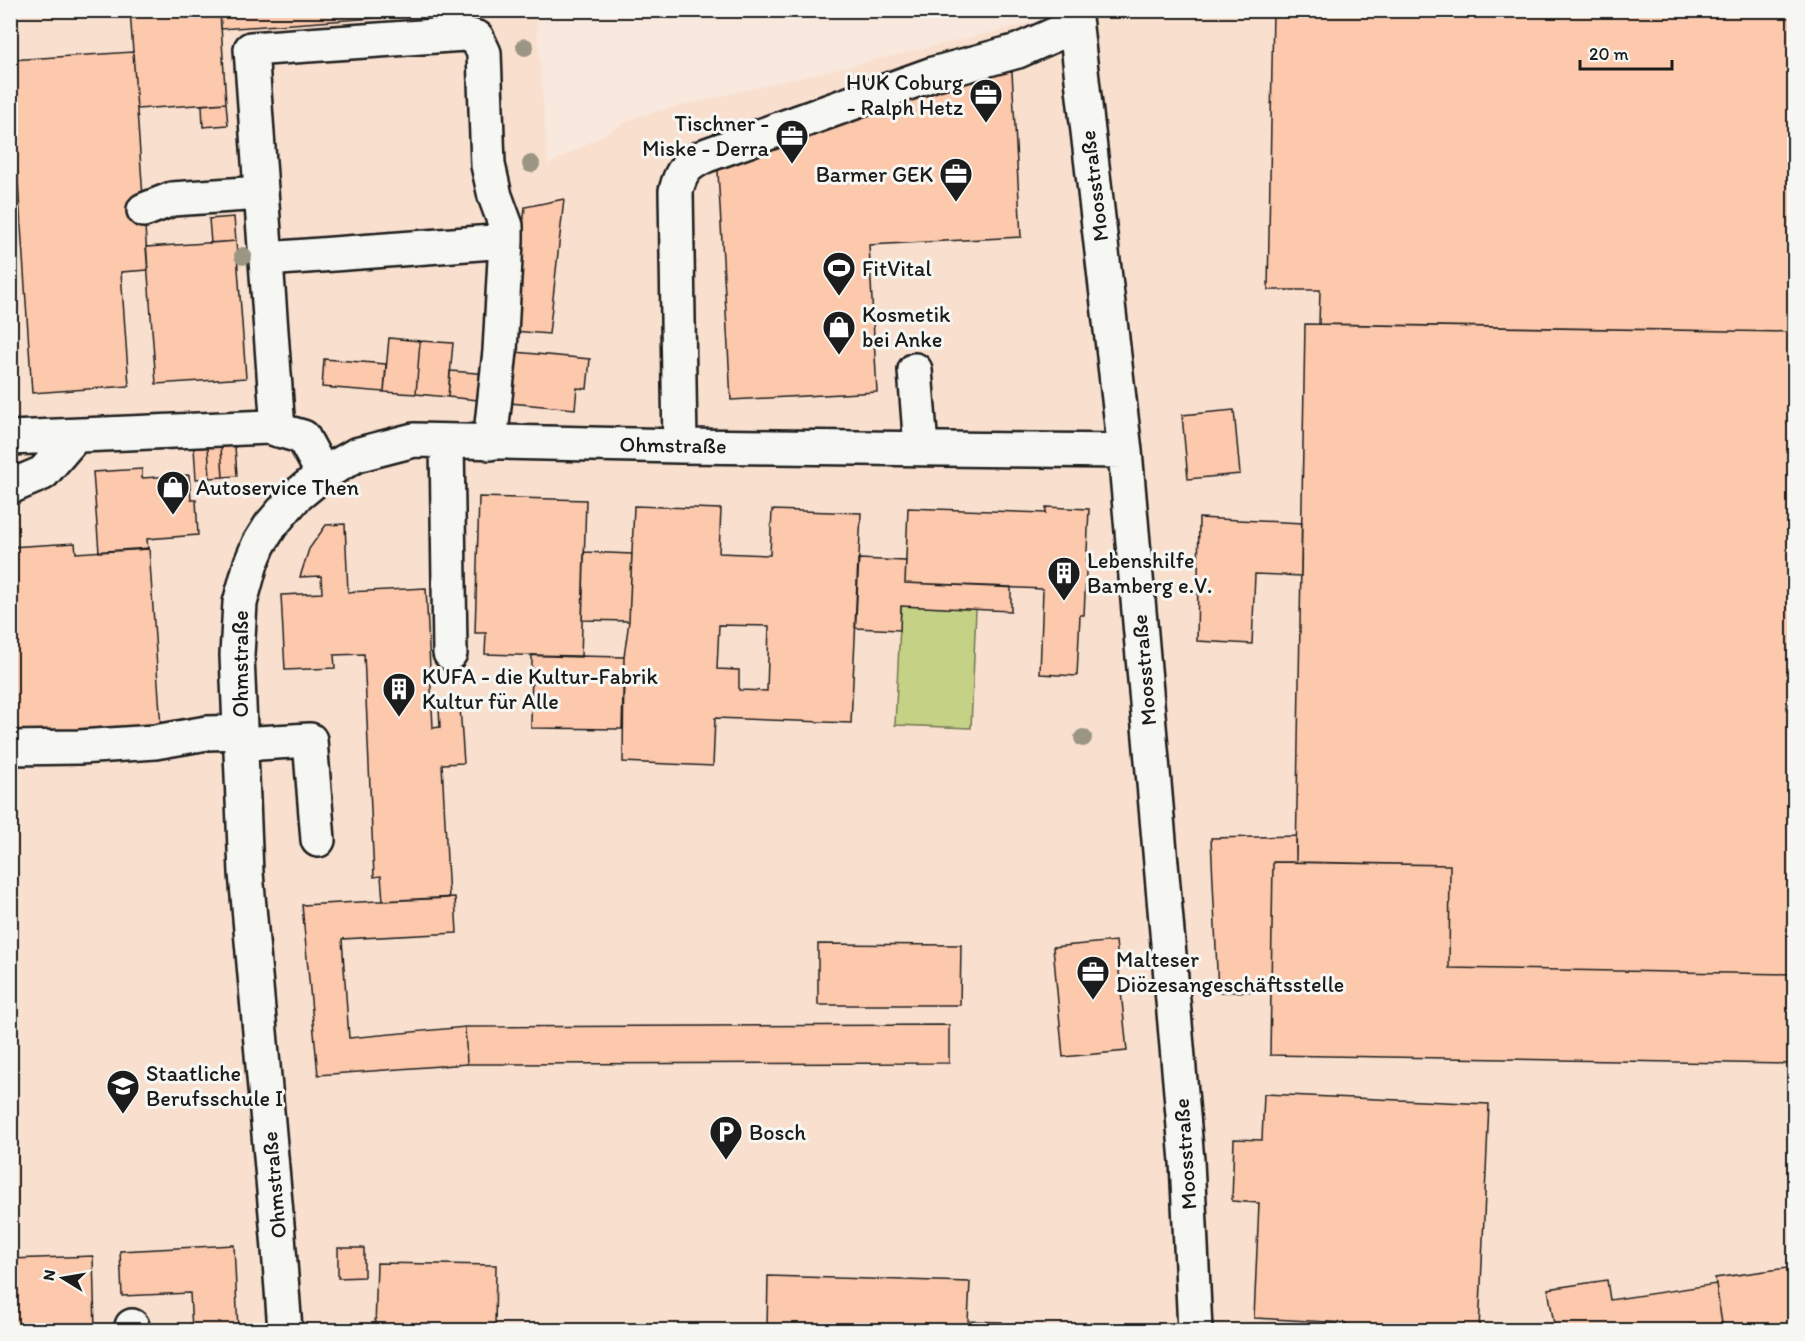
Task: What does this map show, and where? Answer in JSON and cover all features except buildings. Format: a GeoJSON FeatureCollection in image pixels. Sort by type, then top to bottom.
{"type":"FeatureCollection","features":[{"type":"Feature","properties":{"kind":"street"},"geometry":{"type":"LineString","coordinates":[[680,446],[676,191],[679,177],[684,169],[706,155],[933,74],[1017,51],[1075,18]]}},
{"type":"Feature","properties":{"kind":"street","name":"Moosstraße"},"geometry":{"type":"LineString","coordinates":[[1075,18],[1125,451],[1187,1161],[1195,1330]]}},
{"type":"Feature","properties":{"kind":"street"},"geometry":{"type":"LineString","coordinates":[[278,430],[276,262],[261,193],[251,49],[464,34],[477,38],[484,53],[488,165],[495,196],[506,226],[500,351],[490,442]]}},
{"type":"Feature","properties":{"kind":"street"},"geometry":{"type":"LineString","coordinates":[[144,210],[172,199],[261,193]]}},
{"type":"Feature","properties":{"kind":"street"},"geometry":{"type":"LineString","coordinates":[[276,262],[506,241]]}},
{"type":"Feature","properties":{"kind":"street"},"geometry":{"type":"LineString","coordinates":[[915,370],[921,448]]}},
{"type":"Feature","properties":{"kind":"street"},"geometry":{"type":"LineString","coordinates":[[10,438],[268,428],[303,437],[323,474]]}},
{"type":"Feature","properties":{"kind":"street"},"geometry":{"type":"LineString","coordinates":[[10,487],[43,473],[75,436]]}},
{"type":"Feature","properties":{"kind":"street","name":"Ohmstraße"},"geometry":{"type":"LineString","coordinates":[[285,1330],[278,1225],[246,873],[238,622],[240,603],[259,544],[271,525],[295,497],[323,474],[356,455],[414,440],[680,446],[1125,451]]}},
{"type":"Feature","properties":{"kind":"street"},"geometry":{"type":"LineString","coordinates":[[447,441],[450,653]]}},
{"type":"Feature","properties":{"kind":"street"},"geometry":{"type":"LineString","coordinates":[[10,748],[79,747],[155,742],[207,733],[241,738],[310,740],[318,840]]}},
{"type":"Feature","properties":{"kind":"shaded area"},"geometry":{"type":"Polygon","coordinates":[[[10,11],[536,11],[548,165],[638,116],[1061,16],[1060,11],[1794,11],[1794,1330],[11,1330],[10,11]]]}},
{"type":"Feature","properties":{"kind":"green space"},"geometry":{"type":"Polygon","coordinates":[[[901,606],[976,609],[971,728],[895,725],[901,606]]]}},
{"type":"Feature","properties":{"kind":"place","name":"HUK Coburg - Ralph Hetz"},"geometry":{"type":"Point","coordinates":[986,124]}},
{"type":"Feature","properties":{"kind":"place","name":"Tischner - Miske - Derra"},"geometry":{"type":"Point","coordinates":[792,165]}},
{"type":"Feature","properties":{"kind":"place","name":"Barmer GEK"},"geometry":{"type":"Point","coordinates":[956,203]}},
{"type":"Feature","properties":{"kind":"place","name":"FitVital"},"geometry":{"type":"Point","coordinates":[839,297]}},
{"type":"Feature","properties":{"kind":"place","name":"Kosmetik bei Anke"},"geometry":{"type":"Point","coordinates":[839,356]}},
{"type":"Feature","properties":{"kind":"place","name":"Autoservice Then"},"geometry":{"type":"Point","coordinates":[173,516]}},
{"type":"Feature","properties":{"kind":"place","name":"Lebenshilfe Bamberg e.V."},"geometry":{"type":"Point","coordinates":[1064,602]}},
{"type":"Feature","properties":{"kind":"place","name":"KUFA - die Kultur-Fabrik Kultur für Alle"},"geometry":{"type":"Point","coordinates":[399,718]}},
{"type":"Feature","properties":{"kind":"place","name":"Malteser Diözesangeschäftsstelle"},"geometry":{"type":"Point","coordinates":[1093,1001]}},
{"type":"Feature","properties":{"kind":"place","name":"Staatliche Berufsschule I"},"geometry":{"type":"Point","coordinates":[123,1115]}},
{"type":"Feature","properties":{"kind":"place","name":"Bosch"},"geometry":{"type":"Point","coordinates":[726,1161]}}]}
